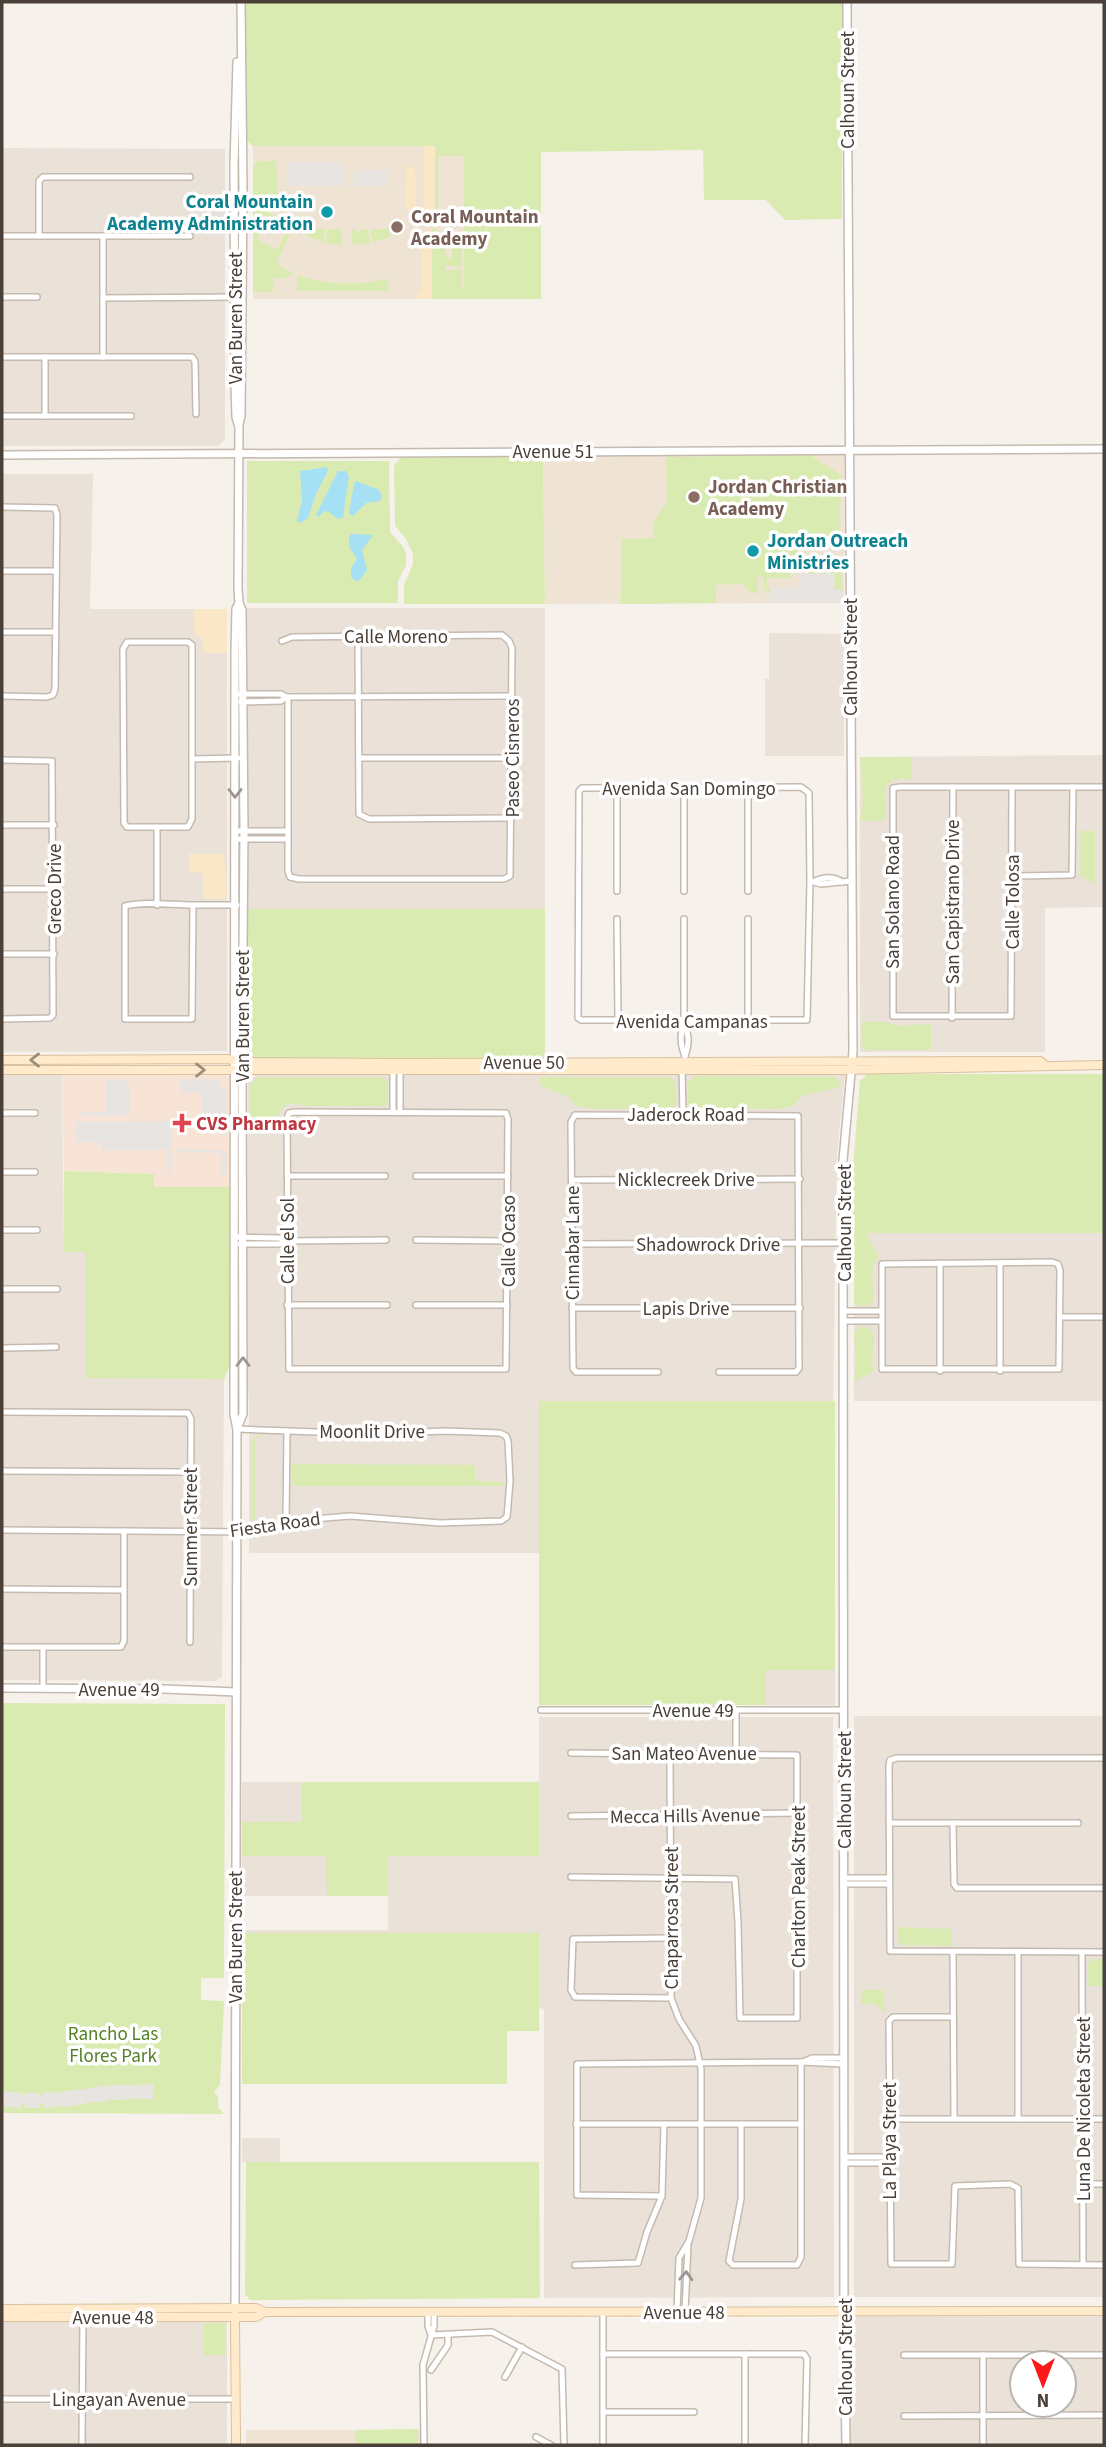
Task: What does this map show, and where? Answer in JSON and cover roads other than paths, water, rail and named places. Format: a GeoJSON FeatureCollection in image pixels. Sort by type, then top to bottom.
{"type":"FeatureCollection","features":[{"type":"Feature","properties":{"kind":"main road","name":"Avenue 50"},"geometry":{"type":"LineString","coordinates":[[2,1060],[192,1059],[238,1066]]}},
{"type":"Feature","properties":{"kind":"main road"},"geometry":{"type":"LineString","coordinates":[[67,1060],[78,1063],[126,1063],[134,1070],[142,1063],[172,1064],[192,1059]]}},
{"type":"Feature","properties":{"kind":"main road","name":"Avenue 50"},"geometry":{"type":"LineString","coordinates":[[2,1070],[683,1062],[851,1065],[1040,1060],[1045,1065],[1104,1065]]}},
{"type":"Feature","properties":{"kind":"main road","name":"Avenue 48"},"geometry":{"type":"LineString","coordinates":[[2,2309],[83,2313],[235,2313],[256,2317],[265,2312],[1104,2311]]}},
{"type":"Feature","properties":{"kind":"main road","name":"Avenue 48"},"geometry":{"type":"LineString","coordinates":[[2,2317],[83,2313]]}},
{"type":"Feature","properties":{"kind":"main road","name":"Van Buren Street"},"geometry":{"type":"LineString","coordinates":[[235,2313],[236,2445]]}},
{"type":"Feature","properties":{"kind":"street","name":"Van Buren Street"},"geometry":{"type":"LineString","coordinates":[[239,2],[243,190],[239,296]]}},
{"type":"Feature","properties":{"kind":"street","name":"Van Buren Street"},"geometry":{"type":"LineString","coordinates":[[238,1066],[244,905],[235,759],[242,610],[239,603],[239,2]]}},
{"type":"Feature","properties":{"kind":"street","name":"Calhoun Street"},"geometry":{"type":"LineString","coordinates":[[846,2445],[843,1160],[851,1065],[847,2]]}},
{"type":"Feature","properties":{"kind":"street"},"geometry":{"type":"LineString","coordinates":[[243,190],[246,183],[246,151]]}},
{"type":"Feature","properties":{"kind":"street"},"geometry":{"type":"LineString","coordinates":[[39,236],[39,181],[43,177],[190,177]]}},
{"type":"Feature","properties":{"kind":"street"},"geometry":{"type":"LineString","coordinates":[[2,236],[190,236]]}},
{"type":"Feature","properties":{"kind":"street"},"geometry":{"type":"LineString","coordinates":[[103,236],[103,357]]}},
{"type":"Feature","properties":{"kind":"street"},"geometry":{"type":"LineString","coordinates":[[103,298],[239,296]]}},
{"type":"Feature","properties":{"kind":"street"},"geometry":{"type":"LineString","coordinates":[[2,297],[37,297]]}},
{"type":"Feature","properties":{"kind":"street"},"geometry":{"type":"LineString","coordinates":[[2,357],[194,359],[195,414]]}},
{"type":"Feature","properties":{"kind":"street"},"geometry":{"type":"LineString","coordinates":[[46,357],[46,416]]}},
{"type":"Feature","properties":{"kind":"street"},"geometry":{"type":"LineString","coordinates":[[2,416],[131,416]]}},
{"type":"Feature","properties":{"kind":"street","name":"Avenue 51"},"geometry":{"type":"LineString","coordinates":[[2,455],[1104,449]]}},
{"type":"Feature","properties":{"kind":"street"},"geometry":{"type":"LineString","coordinates":[[2,507],[55,508],[57,515],[55,689],[52,695],[47,697],[2,696]]}},
{"type":"Feature","properties":{"kind":"street"},"geometry":{"type":"LineString","coordinates":[[2,571],[56,571]]}},
{"type":"Feature","properties":{"kind":"street"},"geometry":{"type":"LineString","coordinates":[[2,632],[55,632]]}},
{"type":"Feature","properties":{"kind":"street","name":"Calle Moreno"},"geometry":{"type":"LineString","coordinates":[[282,640],[292,637],[502,635],[509,641]]}},
{"type":"Feature","properties":{"kind":"street"},"geometry":{"type":"LineString","coordinates":[[358,636],[361,817],[511,818]]}},
{"type":"Feature","properties":{"kind":"street","name":"Paseo Cisneros"},"geometry":{"type":"LineString","coordinates":[[288,839],[288,872],[290,877],[299,879],[504,879],[510,876],[512,648],[509,641]]}},
{"type":"Feature","properties":{"kind":"street"},"geometry":{"type":"LineString","coordinates":[[125,643],[191,643],[192,759],[191,825],[125,825],[125,643]]}},
{"type":"Feature","properties":{"kind":"street"},"geometry":{"type":"LineString","coordinates":[[239,698],[281,701],[287,697],[512,696]]}},
{"type":"Feature","properties":{"kind":"street"},"geometry":{"type":"LineString","coordinates":[[239,835],[288,839],[287,697]]}},
{"type":"Feature","properties":{"kind":"street","name":"Van Buren Street"},"geometry":{"type":"LineString","coordinates":[[235,2313],[237,1429],[234,1415],[239,1241],[234,905],[244,758],[239,698]]}},
{"type":"Feature","properties":{"kind":"street"},"geometry":{"type":"LineString","coordinates":[[192,759],[244,758]]}},
{"type":"Feature","properties":{"kind":"street"},"geometry":{"type":"LineString","coordinates":[[359,758],[511,758]]}},
{"type":"Feature","properties":{"kind":"street","name":"Greco Drive"},"geometry":{"type":"LineString","coordinates":[[2,760],[52,761],[54,825],[52,1017],[2,1018]]}},
{"type":"Feature","properties":{"kind":"street","name":"Avenida San Domingo"},"geometry":{"type":"LineString","coordinates":[[578,1018],[578,796],[582,788],[802,787],[809,793],[813,881]]}},
{"type":"Feature","properties":{"kind":"street"},"geometry":{"type":"LineString","coordinates":[[953,787],[1104,787]]}},
{"type":"Feature","properties":{"kind":"street","name":"San Solano Road"},"geometry":{"type":"LineString","coordinates":[[952,1018],[893,1016],[893,789],[953,787]]}},
{"type":"Feature","properties":{"kind":"street","name":"San Capistrano Drive"},"geometry":{"type":"LineString","coordinates":[[952,1018],[953,787]]}},
{"type":"Feature","properties":{"kind":"street","name":"Calle Tolosa"},"geometry":{"type":"LineString","coordinates":[[952,1018],[1011,1016],[1012,787]]}},
{"type":"Feature","properties":{"kind":"street"},"geometry":{"type":"LineString","coordinates":[[1012,876],[1072,875],[1073,787]]}},
{"type":"Feature","properties":{"kind":"street"},"geometry":{"type":"LineString","coordinates":[[617,788],[617,891]]}},
{"type":"Feature","properties":{"kind":"street"},"geometry":{"type":"LineString","coordinates":[[684,788],[684,891]]}},
{"type":"Feature","properties":{"kind":"street"},"geometry":{"type":"LineString","coordinates":[[748,788],[748,891]]}},
{"type":"Feature","properties":{"kind":"street"},"geometry":{"type":"LineString","coordinates":[[2,825],[54,825]]}},
{"type":"Feature","properties":{"kind":"street"},"geometry":{"type":"LineString","coordinates":[[157,827],[157,905]]}},
{"type":"Feature","properties":{"kind":"street"},"geometry":{"type":"LineString","coordinates":[[239,835],[288,831]]}},
{"type":"Feature","properties":{"kind":"street"},"geometry":{"type":"LineString","coordinates":[[813,881],[830,884],[851,881]]}},
{"type":"Feature","properties":{"kind":"street","name":"Avenida Campanas"},"geometry":{"type":"LineString","coordinates":[[578,1018],[684,1023],[807,1020],[813,881]]}},
{"type":"Feature","properties":{"kind":"street"},"geometry":{"type":"LineString","coordinates":[[2,889],[54,889]]}},
{"type":"Feature","properties":{"kind":"street"},"geometry":{"type":"LineString","coordinates":[[193,905],[191,1018],[125,1018],[125,906],[157,905],[193,905],[244,905]]}},
{"type":"Feature","properties":{"kind":"street"},"geometry":{"type":"LineString","coordinates":[[617,919],[618,1021]]}},
{"type":"Feature","properties":{"kind":"street"},"geometry":{"type":"LineString","coordinates":[[682,1115],[683,1062],[688,1048],[688,1032],[684,1023],[684,919]]}},
{"type":"Feature","properties":{"kind":"street"},"geometry":{"type":"LineString","coordinates":[[748,919],[748,1020]]}},
{"type":"Feature","properties":{"kind":"street"},"geometry":{"type":"LineString","coordinates":[[2,954],[54,954]]}},
{"type":"Feature","properties":{"kind":"street"},"geometry":{"type":"LineString","coordinates":[[396,1067],[396,1112]]}},
{"type":"Feature","properties":{"kind":"street","name":"Calle el Sol"},"geometry":{"type":"LineString","coordinates":[[289,1369],[289,1113],[396,1112]]}},
{"type":"Feature","properties":{"kind":"street","name":"Calle Ocaso"},"geometry":{"type":"LineString","coordinates":[[289,1369],[506,1369],[506,1113],[396,1112]]}},
{"type":"Feature","properties":{"kind":"street"},"geometry":{"type":"LineString","coordinates":[[2,1113],[35,1113]]}},
{"type":"Feature","properties":{"kind":"street","name":"Jaderock Road"},"geometry":{"type":"LineString","coordinates":[[573,1116],[798,1116],[800,1179]]}},
{"type":"Feature","properties":{"kind":"street","name":"Cinnabar Lane"},"geometry":{"type":"LineString","coordinates":[[573,1116],[574,1370],[658,1372]]}},
{"type":"Feature","properties":{"kind":"street"},"geometry":{"type":"LineString","coordinates":[[2,1172],[36,1172]]}},
{"type":"Feature","properties":{"kind":"street"},"geometry":{"type":"LineString","coordinates":[[287,1177],[386,1176]]}},
{"type":"Feature","properties":{"kind":"street"},"geometry":{"type":"LineString","coordinates":[[416,1176],[508,1176]]}},
{"type":"Feature","properties":{"kind":"street"},"geometry":{"type":"LineString","coordinates":[[719,1372],[798,1370],[800,1179]]}},
{"type":"Feature","properties":{"kind":"street","name":"Nicklecreek Drive"},"geometry":{"type":"LineString","coordinates":[[572,1180],[800,1179]]}},
{"type":"Feature","properties":{"kind":"street"},"geometry":{"type":"LineString","coordinates":[[2,1230],[37,1230]]}},
{"type":"Feature","properties":{"kind":"street"},"geometry":{"type":"LineString","coordinates":[[239,1241],[279,1244],[287,1241],[386,1240]]}},
{"type":"Feature","properties":{"kind":"street"},"geometry":{"type":"LineString","coordinates":[[416,1240],[508,1241]]}},
{"type":"Feature","properties":{"kind":"street","name":"Shadowrock Drive"},"geometry":{"type":"LineString","coordinates":[[572,1244],[843,1243]]}},
{"type":"Feature","properties":{"kind":"street"},"geometry":{"type":"LineString","coordinates":[[1000,1262],[1000,1371]]}},
{"type":"Feature","properties":{"kind":"street"},"geometry":{"type":"LineString","coordinates":[[1000,1262],[1058,1264],[1059,1369],[882,1369],[882,1264],[1000,1262]]}},
{"type":"Feature","properties":{"kind":"street"},"geometry":{"type":"LineString","coordinates":[[940,1263],[940,1371]]}},
{"type":"Feature","properties":{"kind":"street"},"geometry":{"type":"LineString","coordinates":[[2,1289],[57,1289]]}},
{"type":"Feature","properties":{"kind":"street"},"geometry":{"type":"LineString","coordinates":[[287,1306],[387,1305]]}},
{"type":"Feature","properties":{"kind":"street"},"geometry":{"type":"LineString","coordinates":[[416,1305],[507,1305]]}},
{"type":"Feature","properties":{"kind":"street","name":"Lapis Drive"},"geometry":{"type":"LineString","coordinates":[[572,1308],[800,1308]]}},
{"type":"Feature","properties":{"kind":"street"},"geometry":{"type":"LineString","coordinates":[[844,1311],[880,1311]]}},
{"type":"Feature","properties":{"kind":"street"},"geometry":{"type":"LineString","coordinates":[[1060,1317],[1104,1317]]}},
{"type":"Feature","properties":{"kind":"street"},"geometry":{"type":"LineString","coordinates":[[844,1321],[880,1321]]}},
{"type":"Feature","properties":{"kind":"street"},"geometry":{"type":"LineString","coordinates":[[2,1348],[56,1347]]}},
{"type":"Feature","properties":{"kind":"street","name":"Summer Street"},"geometry":{"type":"LineString","coordinates":[[2,1412],[188,1413],[191,1419],[190,1642]]}},
{"type":"Feature","properties":{"kind":"street","name":"Moonlit Drive"},"geometry":{"type":"LineString","coordinates":[[237,1429],[370,1434],[463,1431],[500,1433],[506,1436],[510,1474],[506,1519]]}},
{"type":"Feature","properties":{"kind":"street"},"geometry":{"type":"LineString","coordinates":[[286,1523],[287,1431]]}},
{"type":"Feature","properties":{"kind":"street"},"geometry":{"type":"LineString","coordinates":[[2,1471],[190,1472]]}},
{"type":"Feature","properties":{"kind":"street","name":"Fiesta Road"},"geometry":{"type":"LineString","coordinates":[[2,1530],[250,1532],[316,1518],[350,1516],[440,1523],[506,1519]]}},
{"type":"Feature","properties":{"kind":"street"},"geometry":{"type":"LineString","coordinates":[[2,1647],[121,1647],[124,1641],[124,1531]]}},
{"type":"Feature","properties":{"kind":"street"},"geometry":{"type":"LineString","coordinates":[[2,1589],[124,1590]]}},
{"type":"Feature","properties":{"kind":"street"},"geometry":{"type":"LineString","coordinates":[[43,1648],[43,1688]]}},
{"type":"Feature","properties":{"kind":"street","name":"Avenue 49"},"geometry":{"type":"LineString","coordinates":[[2,1688],[236,1692]]}},
{"type":"Feature","properties":{"kind":"street","name":"Avenue 49"},"geometry":{"type":"LineString","coordinates":[[541,1710],[844,1710]]}},
{"type":"Feature","properties":{"kind":"street"},"geometry":{"type":"LineString","coordinates":[[736,1710],[736,1754]]}},
{"type":"Feature","properties":{"kind":"street","name":"San Mateo Avenue"},"geometry":{"type":"LineString","coordinates":[[571,1754],[797,1755]]}},
{"type":"Feature","properties":{"kind":"street","name":"Chaparrosa Street"},"geometry":{"type":"LineString","coordinates":[[670,1754],[671,1998],[679,2019],[693,2039],[700,2062],[701,2198],[689,2242],[681,2312]]}},
{"type":"Feature","properties":{"kind":"street","name":"Charlton Peak Street"},"geometry":{"type":"LineString","coordinates":[[670,1877],[735,1879],[740,2018],[797,2018],[797,1755]]}},
{"type":"Feature","properties":{"kind":"street"},"geometry":{"type":"LineString","coordinates":[[1104,1758],[890,1760],[889,1823],[890,1951],[1104,1952]]}},
{"type":"Feature","properties":{"kind":"street","name":"Mecca Hills Avenue"},"geometry":{"type":"LineString","coordinates":[[571,1816],[798,1813]]}},
{"type":"Feature","properties":{"kind":"street"},"geometry":{"type":"LineString","coordinates":[[889,1823],[1078,1823]]}},
{"type":"Feature","properties":{"kind":"street"},"geometry":{"type":"LineString","coordinates":[[953,1823],[955,1886],[1104,1888]]}},
{"type":"Feature","properties":{"kind":"street"},"geometry":{"type":"LineString","coordinates":[[571,1877],[670,1877]]}},
{"type":"Feature","properties":{"kind":"street"},"geometry":{"type":"LineString","coordinates":[[844,1881],[889,1881]]}},
{"type":"Feature","properties":{"kind":"street"},"geometry":{"type":"LineString","coordinates":[[670,1938],[573,1939],[573,1996],[671,1998]]}},
{"type":"Feature","properties":{"kind":"street"},"geometry":{"type":"LineString","coordinates":[[953,1952],[954,2119]]}},
{"type":"Feature","properties":{"kind":"street"},"geometry":{"type":"LineString","coordinates":[[1018,1952],[1018,2119]]}},
{"type":"Feature","properties":{"kind":"street","name":"Luna De Nicoleta Street"},"geometry":{"type":"LineString","coordinates":[[1082,1952],[1083,2265]]}},
{"type":"Feature","properties":{"kind":"street","name":"La Playa Street"},"geometry":{"type":"LineString","coordinates":[[953,2017],[891,2018],[891,2264],[952,2264],[955,2186],[1017,2186],[1019,2264],[1083,2265]]}},
{"type":"Feature","properties":{"kind":"street"},"geometry":{"type":"LineString","coordinates":[[662,2196],[578,2194],[578,2064],[844,2061]]}},
{"type":"Feature","properties":{"kind":"street"},"geometry":{"type":"LineString","coordinates":[[741,2124],[741,2199],[730,2263],[800,2263],[801,2062]]}},
{"type":"Feature","properties":{"kind":"street"},"geometry":{"type":"LineString","coordinates":[[889,2119],[1104,2119]]}},
{"type":"Feature","properties":{"kind":"street"},"geometry":{"type":"LineString","coordinates":[[576,2124],[801,2124]]}},
{"type":"Feature","properties":{"kind":"street"},"geometry":{"type":"LineString","coordinates":[[575,2265],[636,2265],[662,2196],[664,2124]]}},
{"type":"Feature","properties":{"kind":"street"},"geometry":{"type":"LineString","coordinates":[[844,2160],[889,2160]]}},
{"type":"Feature","properties":{"kind":"street"},"geometry":{"type":"LineString","coordinates":[[1083,2184],[1104,2184]]}},
{"type":"Feature","properties":{"kind":"street"},"geometry":{"type":"LineString","coordinates":[[1083,2265],[1104,2265]]}},
{"type":"Feature","properties":{"kind":"street"},"geometry":{"type":"LineString","coordinates":[[424,2445],[423,2365],[434,2326],[431,2312]]}},
{"type":"Feature","properties":{"kind":"street"},"geometry":{"type":"LineString","coordinates":[[603,2312],[604,2445]]}},
{"type":"Feature","properties":{"kind":"street"},"geometry":{"type":"LineString","coordinates":[[82,2445],[83,2313]]}},
{"type":"Feature","properties":{"kind":"street"},"geometry":{"type":"LineString","coordinates":[[431,2335],[492,2332],[562,2369],[564,2445]]}},
{"type":"Feature","properties":{"kind":"street"},"geometry":{"type":"LineString","coordinates":[[431,2370],[448,2345],[448,2335]]}},
{"type":"Feature","properties":{"kind":"street"},"geometry":{"type":"LineString","coordinates":[[505,2377],[522,2347]]}},
{"type":"Feature","properties":{"kind":"street"},"geometry":{"type":"LineString","coordinates":[[603,2354],[800,2353],[806,2356],[805,2445]]}},
{"type":"Feature","properties":{"kind":"street"},"geometry":{"type":"LineString","coordinates":[[744,2445],[745,2354]]}},
{"type":"Feature","properties":{"kind":"street"},"geometry":{"type":"LineString","coordinates":[[904,2355],[1104,2356]]}},
{"type":"Feature","properties":{"kind":"street"},"geometry":{"type":"LineString","coordinates":[[983,2355],[983,2445]]}},
{"type":"Feature","properties":{"kind":"street","name":"Lingayan Avenue"},"geometry":{"type":"LineString","coordinates":[[2,2399],[236,2399]]}},
{"type":"Feature","properties":{"kind":"street"},"geometry":{"type":"LineString","coordinates":[[604,2412],[694,2412]]}},
{"type":"Feature","properties":{"kind":"street"},"geometry":{"type":"LineString","coordinates":[[904,2416],[1104,2415]]}},
{"type":"Feature","properties":{"kind":"street"},"geometry":{"type":"LineString","coordinates":[[536,2437],[551,2445]]}},
{"type":"Feature","properties":{"kind":"water"},"geometry":{"type":"Polygon","coordinates":[[[327,467],[328,471],[308,518],[300,523],[297,521],[302,501],[300,471],[327,467]]]}},
{"type":"Feature","properties":{"kind":"water"},"geometry":{"type":"Polygon","coordinates":[[[338,471],[346,471],[349,476],[343,517],[338,519],[325,511],[318,517],[316,515],[338,471]]]}},
{"type":"Feature","properties":{"kind":"water"},"geometry":{"type":"Polygon","coordinates":[[[356,481],[379,490],[382,496],[380,501],[366,503],[353,516],[349,514],[356,481]]]}},
{"type":"Feature","properties":{"kind":"water"},"geometry":{"type":"Polygon","coordinates":[[[351,534],[373,535],[362,550],[367,570],[360,580],[356,581],[351,577],[351,568],[357,559],[349,547],[351,534]]]}},
{"type":"Feature","properties":{"kind":"place","name":"Coral Mountain Academy Administration"},"geometry":{"type":"Point","coordinates":[327,212]}},
{"type":"Feature","properties":{"kind":"place","name":"Coral Mountain Academy"},"geometry":{"type":"Point","coordinates":[397,227]}},
{"type":"Feature","properties":{"kind":"place","name":"Jordan Christian Academy"},"geometry":{"type":"Point","coordinates":[694,497]}},
{"type":"Feature","properties":{"kind":"place","name":"Jordan Outreach Ministries"},"geometry":{"type":"Point","coordinates":[753,551]}},
{"type":"Feature","properties":{"kind":"place","name":"CVS Pharmacy"},"geometry":{"type":"Point","coordinates":[182,1123]}},
{"type":"Feature","properties":{"kind":"park label","name":"Rancho Las Flores Park"},"geometry":{"type":"Point","coordinates":[113,2044]}}]}
